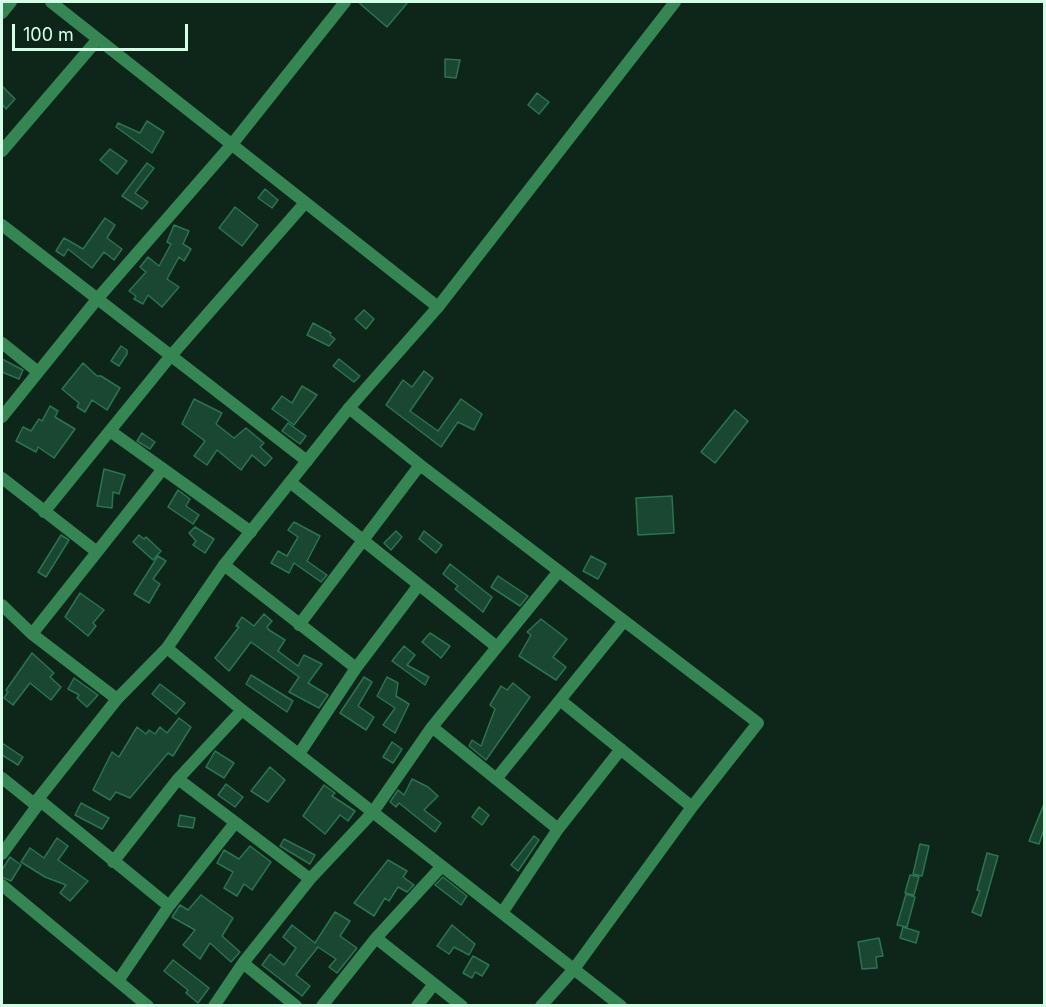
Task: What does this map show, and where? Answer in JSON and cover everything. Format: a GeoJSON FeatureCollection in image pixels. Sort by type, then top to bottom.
{"type":"FeatureCollection","features":[{"type":"Feature","properties":{"kind":"street"},"geometry":{"type":"LineString","coordinates":[[2,14],[11,2]]}},
{"type":"Feature","properties":{"kind":"street"},"geometry":{"type":"LineString","coordinates":[[51,2],[232,143],[303,204],[438,307]]}},
{"type":"Feature","properties":{"kind":"street"},"geometry":{"type":"LineString","coordinates":[[2,417],[98,298],[232,143],[345,2]]}},
{"type":"Feature","properties":{"kind":"street"},"geometry":{"type":"LineString","coordinates":[[2,854],[37,803],[117,699],[167,648],[224,565],[350,408],[438,307],[675,2]]}},
{"type":"Feature","properties":{"kind":"street"},"geometry":{"type":"LineString","coordinates":[[2,151],[98,39]]}},
{"type":"Feature","properties":{"kind":"street"},"geometry":{"type":"LineString","coordinates":[[44,512],[169,357],[303,204]]}},
{"type":"Feature","properties":{"kind":"street"},"geometry":{"type":"LineString","coordinates":[[2,225],[98,298],[169,357],[307,461]]}},
{"type":"Feature","properties":{"kind":"street"},"geometry":{"type":"LineString","coordinates":[[2,343],[38,372]]}},
{"type":"Feature","properties":{"kind":"street"},"geometry":{"type":"LineString","coordinates":[[350,408],[420,465],[758,723],[692,807],[574,969],[541,1005]]}},
{"type":"Feature","properties":{"kind":"street"},"geometry":{"type":"LineString","coordinates":[[110,431],[251,532]]}},
{"type":"Feature","properties":{"kind":"street"},"geometry":{"type":"LineString","coordinates":[[299,625],[420,465]]}},
{"type":"Feature","properties":{"kind":"street"},"geometry":{"type":"LineString","coordinates":[[32,634],[162,470]]}},
{"type":"Feature","properties":{"kind":"street"},"geometry":{"type":"LineString","coordinates":[[2,478],[97,552]]}},
{"type":"Feature","properties":{"kind":"street"},"geometry":{"type":"LineString","coordinates":[[290,482],[362,542],[497,647]]}},
{"type":"Feature","properties":{"kind":"street"},"geometry":{"type":"LineString","coordinates":[[224,565],[356,668]]}},
{"type":"Feature","properties":{"kind":"street"},"geometry":{"type":"LineString","coordinates":[[214,1005],[243,963],[310,879],[374,813],[432,727],[559,571]]}},
{"type":"Feature","properties":{"kind":"street"},"geometry":{"type":"LineString","coordinates":[[299,754],[356,668],[418,586]]}},
{"type":"Feature","properties":{"kind":"street"},"geometry":{"type":"LineString","coordinates":[[3,611],[117,699]]}},
{"type":"Feature","properties":{"kind":"street"},"geometry":{"type":"LineString","coordinates":[[496,779],[624,621]]}},
{"type":"Feature","properties":{"kind":"street"},"geometry":{"type":"LineString","coordinates":[[167,648],[242,710],[621,1005]]}},
{"type":"Feature","properties":{"kind":"street"},"geometry":{"type":"LineString","coordinates":[[560,700],[692,807]]}},
{"type":"Feature","properties":{"kind":"street"},"geometry":{"type":"LineString","coordinates":[[113,862],[178,779],[242,710]]}},
{"type":"Feature","properties":{"kind":"street"},"geometry":{"type":"LineString","coordinates":[[432,727],[558,829]]}},
{"type":"Feature","properties":{"kind":"street"},"geometry":{"type":"LineString","coordinates":[[502,913],[558,829],[621,749]]}},
{"type":"Feature","properties":{"kind":"street"},"geometry":{"type":"LineString","coordinates":[[2,778],[169,906]]}},
{"type":"Feature","properties":{"kind":"street"},"geometry":{"type":"LineString","coordinates":[[178,779],[310,879]]}},
{"type":"Feature","properties":{"kind":"street"},"geometry":{"type":"LineString","coordinates":[[118,981],[169,906],[236,823]]}},
{"type":"Feature","properties":{"kind":"street"},"geometry":{"type":"LineString","coordinates":[[322,1005],[376,938],[442,866]]}},
{"type":"Feature","properties":{"kind":"street"},"geometry":{"type":"LineString","coordinates":[[2,885],[148,1005]]}},
{"type":"Feature","properties":{"kind":"street"},"geometry":{"type":"LineString","coordinates":[[376,938],[462,1005]]}},
{"type":"Feature","properties":{"kind":"street"},"geometry":{"type":"LineString","coordinates":[[243,963],[296,1005]]}},
{"type":"Feature","properties":{"kind":"street"},"geometry":{"type":"LineString","coordinates":[[417,1005],[434,984]]}},
{"type":"Feature","properties":{"kind":"building"},"geometry":{"type":"Polygon","coordinates":[[[358,2],[408,2],[387,27],[358,2]]]}},
{"type":"Feature","properties":{"kind":"building"},"geometry":{"type":"Polygon","coordinates":[[[445,59],[460,60],[456,78],[445,77],[445,59]]]}},
{"type":"Feature","properties":{"kind":"building"},"geometry":{"type":"Polygon","coordinates":[[[2,86],[15,99],[6,109],[2,104],[2,86]]]}},
{"type":"Feature","properties":{"kind":"building"},"geometry":{"type":"Polygon","coordinates":[[[537,93],[549,102],[539,114],[528,105],[537,93]]]}},
{"type":"Feature","properties":{"kind":"building"},"geometry":{"type":"Polygon","coordinates":[[[147,121],[164,132],[152,153],[116,127],[118,123],[140,133],[147,121]]]}},
{"type":"Feature","properties":{"kind":"building"},"geometry":{"type":"Polygon","coordinates":[[[110,149],[127,161],[117,174],[100,160],[110,149]]]}},
{"type":"Feature","properties":{"kind":"building"},"geometry":{"type":"Polygon","coordinates":[[[147,163],[154,168],[135,193],[148,202],[142,209],[122,196],[147,163]]]}},
{"type":"Feature","properties":{"kind":"building"},"geometry":{"type":"Polygon","coordinates":[[[265,189],[278,200],[272,208],[258,198],[265,189]]]}},
{"type":"Feature","properties":{"kind":"building"},"geometry":{"type":"Polygon","coordinates":[[[235,207],[258,225],[242,246],[219,228],[235,207]]]}},
{"type":"Feature","properties":{"kind":"building"},"geometry":{"type":"Polygon","coordinates":[[[105,218],[115,225],[107,238],[122,249],[114,260],[104,252],[92,268],[68,249],[64,256],[56,251],[64,238],[83,249],[105,218]]]}},
{"type":"Feature","properties":{"kind":"building"},"geometry":{"type":"Polygon","coordinates":[[[174,225],[189,231],[183,244],[191,249],[184,261],[179,257],[167,279],[179,287],[162,307],[148,295],[143,304],[134,299],[136,296],[129,291],[146,272],[140,267],[148,257],[159,266],[171,244],[167,242],[174,225]]]}},
{"type":"Feature","properties":{"kind":"building"},"geometry":{"type":"Polygon","coordinates":[[[364,310],[374,319],[366,329],[355,319],[364,310]]]}},
{"type":"Feature","properties":{"kind":"building"},"geometry":{"type":"Polygon","coordinates":[[[313,323],[331,333],[330,335],[335,339],[329,346],[307,335],[313,323]]]}},
{"type":"Feature","properties":{"kind":"building"},"geometry":{"type":"Polygon","coordinates":[[[121,346],[127,350],[127,354],[119,366],[111,361],[121,346]]]}},
{"type":"Feature","properties":{"kind":"building"},"geometry":{"type":"Polygon","coordinates":[[[2,359],[23,370],[19,379],[2,372],[2,359]]]}},
{"type":"Feature","properties":{"kind":"building"},"geometry":{"type":"Polygon","coordinates":[[[339,359],[360,376],[354,382],[333,366],[339,359]]]}},
{"type":"Feature","properties":{"kind":"building"},"geometry":{"type":"Polygon","coordinates":[[[83,363],[97,376],[101,376],[120,388],[107,410],[92,400],[85,412],[77,407],[79,403],[62,389],[83,363]]]}},
{"type":"Feature","properties":{"kind":"building"},"geometry":{"type":"Polygon","coordinates":[[[424,371],[433,378],[410,411],[438,431],[461,399],[482,414],[474,430],[458,422],[441,447],[386,405],[403,380],[412,387],[424,371]]]}},
{"type":"Feature","properties":{"kind":"building"},"geometry":{"type":"Polygon","coordinates":[[[302,386],[317,395],[294,425],[272,409],[282,396],[292,403],[302,386]]]}},
{"type":"Feature","properties":{"kind":"building"},"geometry":{"type":"Polygon","coordinates":[[[194,399],[222,413],[216,424],[234,438],[246,428],[264,443],[260,447],[272,458],[265,466],[252,455],[241,470],[217,450],[207,465],[194,456],[205,441],[182,424],[194,399]]]}},
{"type":"Feature","properties":{"kind":"building"},"geometry":{"type":"Polygon","coordinates":[[[50,406],[58,411],[55,417],[75,429],[54,458],[38,447],[36,452],[16,441],[23,427],[31,431],[39,419],[42,421],[50,406]]]}},
{"type":"Feature","properties":{"kind":"building"},"geometry":{"type":"Polygon","coordinates":[[[735,410],[748,421],[715,463],[701,452],[735,410]]]}},
{"type":"Feature","properties":{"kind":"building"},"geometry":{"type":"Polygon","coordinates":[[[288,423],[306,436],[300,444],[282,431],[288,423]]]}},
{"type":"Feature","properties":{"kind":"building"},"geometry":{"type":"Polygon","coordinates":[[[142,433],[155,442],[150,449],[137,441],[142,433]]]}},
{"type":"Feature","properties":{"kind":"building"},"geometry":{"type":"Polygon","coordinates":[[[104,469],[125,475],[119,494],[113,492],[112,508],[97,506],[104,469]]]}},
{"type":"Feature","properties":{"kind":"building"},"geometry":{"type":"Polygon","coordinates":[[[178,490],[190,499],[186,506],[199,515],[193,524],[168,507],[178,490]]]}},
{"type":"Feature","properties":{"kind":"building"},"geometry":{"type":"Polygon","coordinates":[[[672,496],[674,533],[638,535],[636,498],[672,496]]]}},
{"type":"Feature","properties":{"kind":"building"},"geometry":{"type":"Polygon","coordinates":[[[294,522],[320,536],[307,561],[327,575],[321,582],[294,563],[289,573],[271,563],[278,551],[287,556],[298,537],[288,530],[294,522]]]}},
{"type":"Feature","properties":{"kind":"building"},"geometry":{"type":"Polygon","coordinates":[[[195,527],[214,539],[205,553],[193,545],[196,541],[189,533],[195,527]]]}},
{"type":"Feature","properties":{"kind":"building"},"geometry":{"type":"Polygon","coordinates":[[[396,531],[402,537],[391,550],[384,543],[396,531]]]}},
{"type":"Feature","properties":{"kind":"building"},"geometry":{"type":"Polygon","coordinates":[[[424,531],[442,545],[436,553],[419,539],[424,531]]]}},
{"type":"Feature","properties":{"kind":"building"},"geometry":{"type":"Polygon","coordinates":[[[61,535],[69,540],[46,577],[38,572],[61,535]]]}},
{"type":"Feature","properties":{"kind":"building"},"geometry":{"type":"Polygon","coordinates":[[[139,535],[144,539],[146,537],[161,551],[153,560],[133,542],[139,535]]]}},
{"type":"Feature","properties":{"kind":"building"},"geometry":{"type":"Polygon","coordinates":[[[158,556],[166,561],[153,579],[160,584],[149,603],[134,594],[158,556]]]}},
{"type":"Feature","properties":{"kind":"building"},"geometry":{"type":"Polygon","coordinates":[[[591,556],[606,564],[598,579],[583,571],[591,556]]]}},
{"type":"Feature","properties":{"kind":"building"},"geometry":{"type":"Polygon","coordinates":[[[450,564],[492,597],[483,612],[455,589],[458,586],[443,574],[450,564]]]}},
{"type":"Feature","properties":{"kind":"building"},"geometry":{"type":"Polygon","coordinates":[[[498,576],[528,596],[520,606],[491,587],[498,576]]]}},
{"type":"Feature","properties":{"kind":"building"},"geometry":{"type":"Polygon","coordinates":[[[80,593],[104,610],[93,623],[96,626],[88,636],[65,617],[80,593]]]}},
{"type":"Feature","properties":{"kind":"building"},"geometry":{"type":"Polygon","coordinates":[[[264,614],[272,621],[267,627],[269,630],[285,640],[278,651],[298,666],[304,655],[322,664],[308,683],[328,695],[319,708],[289,692],[299,677],[251,642],[229,671],[215,658],[239,627],[236,626],[242,617],[254,626],[264,614]]]}},
{"type":"Feature","properties":{"kind":"building"},"geometry":{"type":"Polygon","coordinates":[[[541,619],[567,639],[553,657],[566,667],[556,680],[519,656],[531,635],[527,632],[541,619]]]}},
{"type":"Feature","properties":{"kind":"building"},"geometry":{"type":"Polygon","coordinates":[[[430,633],[450,646],[441,658],[422,642],[430,633]]]}},
{"type":"Feature","properties":{"kind":"building"},"geometry":{"type":"Polygon","coordinates":[[[404,646],[415,655],[407,665],[429,677],[425,685],[392,661],[404,646]]]}},
{"type":"Feature","properties":{"kind":"building"},"geometry":{"type":"Polygon","coordinates":[[[32,653],[54,673],[50,677],[61,687],[51,700],[30,683],[13,705],[4,698],[8,692],[6,690],[32,653]]]}},
{"type":"Feature","properties":{"kind":"building"},"geometry":{"type":"Polygon","coordinates":[[[251,675],[293,701],[287,712],[246,684],[251,675]]]}},
{"type":"Feature","properties":{"kind":"building"},"geometry":{"type":"Polygon","coordinates":[[[364,677],[372,682],[358,706],[374,717],[366,730],[340,713],[364,677]]]}},
{"type":"Feature","properties":{"kind":"building"},"geometry":{"type":"Polygon","coordinates":[[[387,677],[398,683],[396,696],[409,704],[395,733],[383,725],[395,708],[377,696],[387,677]]]}},
{"type":"Feature","properties":{"kind":"building"},"geometry":{"type":"Polygon","coordinates":[[[74,678],[98,695],[87,707],[77,698],[79,695],[68,689],[74,678]]]}},
{"type":"Feature","properties":{"kind":"building"},"geometry":{"type":"Polygon","coordinates":[[[513,683],[530,697],[486,760],[469,746],[472,740],[481,746],[495,709],[490,705],[501,686],[507,690],[513,683]]]}},
{"type":"Feature","properties":{"kind":"building"},"geometry":{"type":"Polygon","coordinates":[[[160,684],[185,703],[176,714],[152,694],[160,684]]]}},
{"type":"Feature","properties":{"kind":"building"},"geometry":{"type":"Polygon","coordinates":[[[179,718],[191,727],[173,756],[168,753],[130,798],[116,792],[110,800],[93,790],[112,752],[119,757],[137,727],[146,734],[149,730],[155,734],[160,727],[167,733],[179,718]]]}},
{"type":"Feature","properties":{"kind":"building"},"geometry":{"type":"Polygon","coordinates":[[[392,742],[402,749],[393,763],[383,757],[392,742]]]}},
{"type":"Feature","properties":{"kind":"building"},"geometry":{"type":"Polygon","coordinates":[[[2,743],[23,757],[18,765],[2,755],[2,743]]]}},
{"type":"Feature","properties":{"kind":"building"},"geometry":{"type":"Polygon","coordinates":[[[215,751],[234,763],[224,778],[206,767],[215,751]]]}},
{"type":"Feature","properties":{"kind":"building"},"geometry":{"type":"Polygon","coordinates":[[[270,767],[285,780],[268,802],[251,791],[270,767]]]}},
{"type":"Feature","properties":{"kind":"building"},"geometry":{"type":"Polygon","coordinates":[[[412,779],[428,787],[438,796],[424,810],[441,823],[435,832],[399,803],[396,807],[390,802],[398,790],[404,795],[412,779]]]}},
{"type":"Feature","properties":{"kind":"building"},"geometry":{"type":"Polygon","coordinates":[[[226,784],[243,797],[235,807],[218,795],[226,784]]]}},
{"type":"Feature","properties":{"kind":"building"},"geometry":{"type":"Polygon","coordinates":[[[324,785],[335,793],[332,796],[355,811],[348,821],[340,815],[325,834],[303,816],[324,785]]]}},
{"type":"Feature","properties":{"kind":"building"},"geometry":{"type":"Polygon","coordinates":[[[81,803],[109,818],[102,829],[75,815],[81,803]]]}},
{"type":"Feature","properties":{"kind":"building"},"geometry":{"type":"Polygon","coordinates":[[[1044,804],[1044,829],[1039,844],[1029,841],[1044,804]]]}},
{"type":"Feature","properties":{"kind":"building"},"geometry":{"type":"Polygon","coordinates":[[[479,807],[489,815],[482,825],[472,817],[479,807]]]}},
{"type":"Feature","properties":{"kind":"building"},"geometry":{"type":"Polygon","coordinates":[[[180,815],[195,818],[193,828],[178,826],[180,815]]]}},
{"type":"Feature","properties":{"kind":"building"},"geometry":{"type":"Polygon","coordinates":[[[534,836],[539,840],[518,871],[511,865],[534,836]]]}},
{"type":"Feature","properties":{"kind":"building"},"geometry":{"type":"Polygon","coordinates":[[[57,838],[68,846],[58,860],[88,881],[70,901],[60,893],[66,885],[45,877],[21,862],[30,848],[44,858],[57,838]]]}},
{"type":"Feature","properties":{"kind":"building"},"geometry":{"type":"Polygon","coordinates":[[[284,839],[315,855],[310,864],[280,846],[284,839]]]}},
{"type":"Feature","properties":{"kind":"building"},"geometry":{"type":"Polygon","coordinates":[[[920,844],[929,846],[922,876],[913,874],[920,844]]]}},
{"type":"Feature","properties":{"kind":"building"},"geometry":{"type":"Polygon","coordinates":[[[250,846],[271,862],[252,890],[244,884],[237,896],[224,888],[233,872],[217,863],[224,850],[239,859],[250,846]]]}},
{"type":"Feature","properties":{"kind":"building"},"geometry":{"type":"Polygon","coordinates":[[[987,853],[998,856],[981,916],[972,912],[980,891],[977,890],[987,853]]]}},
{"type":"Feature","properties":{"kind":"building"},"geometry":{"type":"Polygon","coordinates":[[[10,857],[21,865],[11,881],[2,877],[2,870],[10,857]]]}},
{"type":"Feature","properties":{"kind":"building"},"geometry":{"type":"Polygon","coordinates":[[[388,860],[407,871],[403,877],[414,885],[407,892],[398,887],[389,901],[385,898],[374,916],[354,903],[388,860]]]}},
{"type":"Feature","properties":{"kind":"building"},"geometry":{"type":"Polygon","coordinates":[[[910,875],[919,877],[914,895],[905,893],[910,875]]]}},
{"type":"Feature","properties":{"kind":"building"},"geometry":{"type":"Polygon","coordinates":[[[443,877],[467,896],[461,905],[435,885],[443,877]]]}},
{"type":"Feature","properties":{"kind":"building"},"geometry":{"type":"Polygon","coordinates":[[[906,894],[915,897],[907,927],[897,925],[906,894]]]}},
{"type":"Feature","properties":{"kind":"building"},"geometry":{"type":"Polygon","coordinates":[[[201,895],[233,918],[222,936],[240,952],[231,962],[210,943],[200,959],[183,945],[195,930],[172,917],[180,905],[188,910],[201,895]]]}},
{"type":"Feature","properties":{"kind":"building"},"geometry":{"type":"Polygon","coordinates":[[[335,912],[350,921],[340,936],[357,948],[337,973],[329,967],[336,959],[318,947],[296,975],[310,986],[302,996],[262,965],[270,954],[284,965],[296,948],[283,937],[292,925],[315,943],[335,912]]]}},
{"type":"Feature","properties":{"kind":"building"},"geometry":{"type":"Polygon","coordinates":[[[452,925],[475,944],[469,955],[454,947],[449,954],[437,946],[452,925]]]}},
{"type":"Feature","properties":{"kind":"building"},"geometry":{"type":"Polygon","coordinates":[[[903,927],[919,932],[916,943],[900,938],[903,927]]]}},
{"type":"Feature","properties":{"kind":"building"},"geometry":{"type":"Polygon","coordinates":[[[879,938],[883,956],[876,957],[877,968],[862,969],[858,942],[879,938]]]}},
{"type":"Feature","properties":{"kind":"building"},"geometry":{"type":"Polygon","coordinates":[[[473,956],[489,965],[482,976],[475,972],[472,978],[463,973],[473,956]]]}},
{"type":"Feature","properties":{"kind":"building"},"geometry":{"type":"Polygon","coordinates":[[[173,960],[209,988],[198,1003],[186,993],[188,990],[164,971],[173,960]]]}}]}
